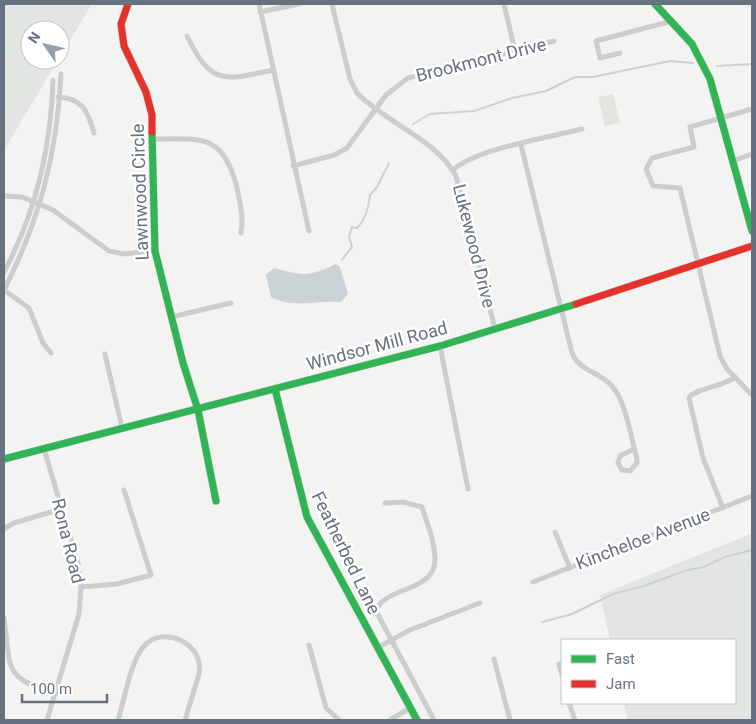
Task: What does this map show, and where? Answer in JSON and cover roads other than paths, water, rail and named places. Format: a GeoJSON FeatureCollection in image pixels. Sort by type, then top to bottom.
{"type":"FeatureCollection","features":[{"type":"Feature","properties":{"kind":"street","name":"Lawnwood Circle"},"geometry":{"type":"LineString","coordinates":[[128,4],[121,24],[121,34],[128,57],[148,97],[153,139],[155,251],[198,410],[216,501]]}},
{"type":"Feature","properties":{"kind":"street"},"geometry":{"type":"LineString","coordinates":[[259,4],[308,231]]}},
{"type":"Feature","properties":{"kind":"street"},"geometry":{"type":"LineString","coordinates":[[260,12],[298,4]]}},
{"type":"Feature","properties":{"kind":"street","name":"Lukewood Drive"},"geometry":{"type":"LineString","coordinates":[[332,4],[352,86],[362,99],[435,152],[453,170],[458,183],[495,330]]}},
{"type":"Feature","properties":{"kind":"street"},"geometry":{"type":"LineString","coordinates":[[504,4],[515,50]]}},
{"type":"Feature","properties":{"kind":"street"},"geometry":{"type":"LineString","coordinates":[[655,4],[672,22],[700,58],[710,79],[723,119],[752,231]]}},
{"type":"Feature","properties":{"kind":"street"},"geometry":{"type":"LineString","coordinates":[[620,53],[600,58],[596,41],[672,22]]}},
{"type":"Feature","properties":{"kind":"street"},"geometry":{"type":"LineString","coordinates":[[187,36],[202,64],[214,74],[236,79],[273,70]]}},
{"type":"Feature","properties":{"kind":"street","name":"Brookmont Drive"},"geometry":{"type":"LineString","coordinates":[[293,166],[327,158],[341,152],[352,142],[392,88],[408,78],[554,41]]}},
{"type":"Feature","properties":{"kind":"street"},"geometry":{"type":"LineString","coordinates":[[51,353],[43,343],[29,308],[4,290],[24,248],[41,205],[52,161],[61,74]]}},
{"type":"Feature","properties":{"kind":"street"},"geometry":{"type":"LineString","coordinates":[[4,272],[33,201],[44,159],[52,97],[52,80]]}},
{"type":"Feature","properties":{"kind":"street"},"geometry":{"type":"LineString","coordinates":[[52,97],[75,100],[84,107],[94,132]]}},
{"type":"Feature","properties":{"kind":"street"},"geometry":{"type":"LineString","coordinates":[[752,109],[723,119],[690,127],[694,147],[652,158],[646,170],[653,186],[680,188],[720,356],[727,369],[752,396]]}},
{"type":"Feature","properties":{"kind":"street"},"geometry":{"type":"LineString","coordinates":[[453,170],[460,163],[477,156],[582,129]]}},
{"type":"Feature","properties":{"kind":"street"},"geometry":{"type":"LineString","coordinates":[[153,139],[201,140],[214,146],[225,156],[231,168],[242,212],[241,233]]}},
{"type":"Feature","properties":{"kind":"street"},"geometry":{"type":"LineString","coordinates":[[521,145],[575,360],[579,366],[608,382],[618,393],[634,449],[636,467],[630,471],[622,470],[618,463],[620,456],[634,449]]}},
{"type":"Feature","properties":{"kind":"street"},"geometry":{"type":"LineString","coordinates":[[733,160],[752,154]]}},
{"type":"Feature","properties":{"kind":"street"},"geometry":{"type":"LineString","coordinates":[[4,196],[16,195],[65,217],[110,251],[124,254],[155,251]]}},
{"type":"Feature","properties":{"kind":"street","name":"Windsor Mill Road"},"geometry":{"type":"LineString","coordinates":[[4,459],[440,346],[495,330],[752,246]]}},
{"type":"Feature","properties":{"kind":"street"},"geometry":{"type":"LineString","coordinates":[[172,317],[231,303]]}},
{"type":"Feature","properties":{"kind":"street"},"geometry":{"type":"LineString","coordinates":[[440,346],[468,489]]}},
{"type":"Feature","properties":{"kind":"street"},"geometry":{"type":"LineString","coordinates":[[105,354],[122,428]]}},
{"type":"Feature","properties":{"kind":"street"},"geometry":{"type":"LineString","coordinates":[[723,508],[703,458],[689,398],[692,393],[724,385],[735,377]]}},
{"type":"Feature","properties":{"kind":"street","name":"Featherbed Lane"},"geometry":{"type":"LineString","coordinates":[[275,389],[307,517],[416,720]]}},
{"type":"Feature","properties":{"kind":"street","name":"Rona Road"},"geometry":{"type":"LineString","coordinates":[[44,449],[78,563],[81,587],[79,614],[47,720]]}},
{"type":"Feature","properties":{"kind":"street"},"geometry":{"type":"LineString","coordinates":[[81,587],[117,584],[152,575],[124,490]]}},
{"type":"Feature","properties":{"kind":"street","name":"Kincheloe Avenue"},"geometry":{"type":"LineString","coordinates":[[533,582],[752,496]]}},
{"type":"Feature","properties":{"kind":"street"},"geometry":{"type":"LineString","coordinates":[[385,502],[403,502],[422,506],[435,560],[432,571],[424,581],[378,605],[377,615],[434,720]]}},
{"type":"Feature","properties":{"kind":"street"},"geometry":{"type":"LineString","coordinates":[[4,529],[14,523],[61,509]]}},
{"type":"Feature","properties":{"kind":"street"},"geometry":{"type":"LineString","coordinates":[[555,532],[570,568]]}},
{"type":"Feature","properties":{"kind":"street"},"geometry":{"type":"LineString","coordinates":[[377,648],[480,603]]}},
{"type":"Feature","properties":{"kind":"street"},"geometry":{"type":"LineString","coordinates":[[4,618],[10,663],[16,676],[30,686],[55,694]]}},
{"type":"Feature","properties":{"kind":"street"},"geometry":{"type":"LineString","coordinates":[[118,720],[140,650],[153,639],[161,637],[182,641],[190,646],[198,657],[201,666],[185,720]]}},
{"type":"Feature","properties":{"kind":"street"},"geometry":{"type":"LineString","coordinates":[[309,644],[326,708],[339,720]]}},
{"type":"Feature","properties":{"kind":"street"},"geometry":{"type":"LineString","coordinates":[[494,659],[510,720]]}},
{"type":"Feature","properties":{"kind":"street"},"geometry":{"type":"LineString","coordinates":[[559,664],[561,671]]}},
{"type":"Feature","properties":{"kind":"street"},"geometry":{"type":"LineString","coordinates":[[569,704],[575,720]]}},
{"type":"Feature","properties":{"kind":"street"},"geometry":{"type":"LineString","coordinates":[[390,720],[410,708]]}},
{"type":"Feature","properties":{"kind":"waterway"},"geometry":{"type":"LineString","coordinates":[[413,124],[430,114],[474,111],[512,98],[546,91],[575,77],[593,77],[670,61],[693,63]]}},
{"type":"Feature","properties":{"kind":"waterway"},"geometry":{"type":"LineString","coordinates":[[717,66],[752,64]]}},
{"type":"Feature","properties":{"kind":"waterway"},"geometry":{"type":"LineString","coordinates":[[342,260],[352,247],[349,237],[352,227],[357,228],[362,221],[368,208],[370,195],[377,187],[389,163]]}},
{"type":"Feature","properties":{"kind":"waterway"},"geometry":{"type":"LineString","coordinates":[[542,622],[572,614],[613,594],[644,586],[687,570],[704,567],[725,557],[752,550]]}}]}
